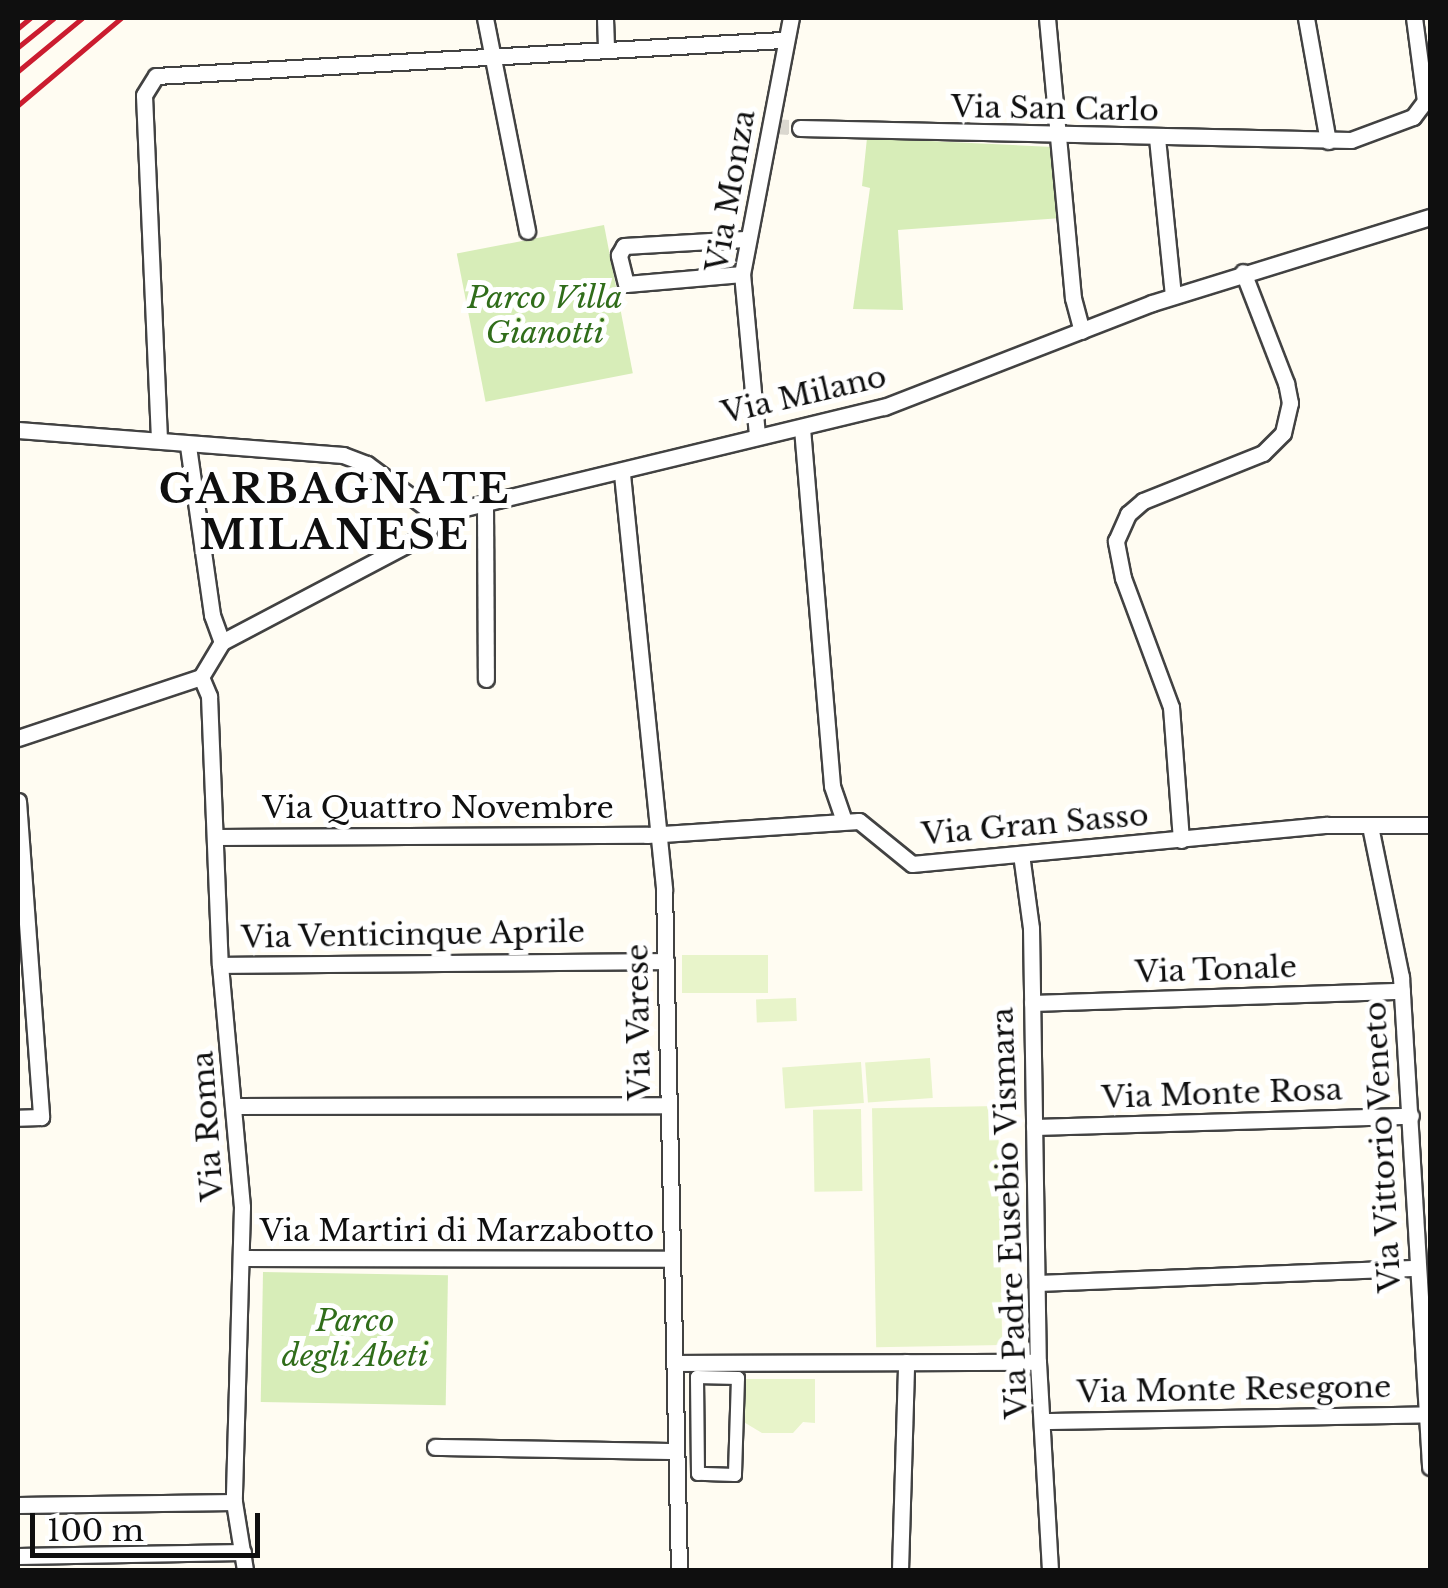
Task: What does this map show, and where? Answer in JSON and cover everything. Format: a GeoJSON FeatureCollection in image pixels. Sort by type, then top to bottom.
{"type":"FeatureCollection","features":[{"type":"Feature","properties":{"kind":"street"},"geometry":{"type":"LineString","coordinates":[[486,18],[526,230]]}},
{"type":"Feature","properties":{"kind":"street"},"geometry":{"type":"LineString","coordinates":[[605,18],[606,49]]}},
{"type":"Feature","properties":{"kind":"street","name":"Via Monza"},"geometry":{"type":"LineString","coordinates":[[757,435],[742,274],[745,239],[773,126],[783,40],[791,18]]}},
{"type":"Feature","properties":{"kind":"street"},"geometry":{"type":"LineString","coordinates":[[1048,18],[1082,331]]}},
{"type":"Feature","properties":{"kind":"street"},"geometry":{"type":"LineString","coordinates":[[1306,18],[1318,111],[1328,141]]}},
{"type":"Feature","properties":{"kind":"street","name":"Via San Carlo"},"geometry":{"type":"LineString","coordinates":[[800,128],[1351,140],[1420,110],[1425,87],[1414,18]]}},
{"type":"Feature","properties":{"kind":"street"},"geometry":{"type":"LineString","coordinates":[[159,439],[148,83],[156,76],[783,40]]}},
{"type":"Feature","properties":{"kind":"street"},"geometry":{"type":"LineString","coordinates":[[1309,140],[1318,111]]}},
{"type":"Feature","properties":{"kind":"street"},"geometry":{"type":"LineString","coordinates":[[1156,138],[1174,296]]}},
{"type":"Feature","properties":{"kind":"street","name":"Via Milano"},"geometry":{"type":"LineString","coordinates":[[436,515],[622,474],[757,435],[802,428],[932,392],[1174,296],[1430,217]]}},
{"type":"Feature","properties":{"kind":"street"},"geometry":{"type":"LineString","coordinates":[[742,274],[626,284],[619,256],[624,246],[745,239]]}},
{"type":"Feature","properties":{"kind":"street"},"geometry":{"type":"LineString","coordinates":[[1182,840],[1166,692],[1123,578],[1116,540],[1120,526],[1143,502],[1264,453],[1283,434],[1290,403],[1286,383],[1243,272]]}},
{"type":"Feature","properties":{"kind":"street"},"geometry":{"type":"LineString","coordinates":[[660,834],[844,820],[832,786],[802,428]]}},
{"type":"Feature","properties":{"kind":"street"},"geometry":{"type":"LineString","coordinates":[[18,430],[343,455],[368,464],[436,515],[427,534],[222,642],[201,678],[18,738]]}},
{"type":"Feature","properties":{"kind":"street"},"geometry":{"type":"LineString","coordinates":[[188,446],[212,615],[222,642]]}},
{"type":"Feature","properties":{"kind":"street","name":"Via Varese"},"geometry":{"type":"LineString","coordinates":[[622,474],[660,834],[678,1570]]}},
{"type":"Feature","properties":{"kind":"street"},"geometry":{"type":"LineString","coordinates":[[486,505],[486,680]]}},
{"type":"Feature","properties":{"kind":"street","name":"Via Roma"},"geometry":{"type":"LineString","coordinates":[[201,678],[209,696],[220,964],[236,1106],[241,1258],[234,1502],[244,1570]]}},
{"type":"Feature","properties":{"kind":"street"},"geometry":{"type":"LineString","coordinates":[[820,821],[832,786]]}},
{"type":"Feature","properties":{"kind":"street"},"geometry":{"type":"LineString","coordinates":[[18,801],[41,1116],[18,1118]]}},
{"type":"Feature","properties":{"kind":"street","name":"Via Gran Sasso"},"geometry":{"type":"LineString","coordinates":[[844,820],[868,824],[908,864],[1182,840],[1430,825]]}},
{"type":"Feature","properties":{"kind":"street","name":"Via Vittorio Veneto"},"geometry":{"type":"LineString","coordinates":[[1370,826],[1402,990],[1417,1268],[1428,1380],[1430,1467]]}},
{"type":"Feature","properties":{"kind":"street","name":"Via Quattro Novembre"},"geometry":{"type":"LineString","coordinates":[[216,837],[660,834]]}},
{"type":"Feature","properties":{"kind":"street","name":"Via Padre Eusebio Vismara"},"geometry":{"type":"LineString","coordinates":[[1021,854],[1032,1003],[1038,1362],[1050,1570]]}},
{"type":"Feature","properties":{"kind":"street","name":"Via Venticinque Aprile"},"geometry":{"type":"LineString","coordinates":[[220,964],[666,960]]}},
{"type":"Feature","properties":{"kind":"street","name":"Via Tonale"},"geometry":{"type":"LineString","coordinates":[[1032,1003],[1402,990]]}},
{"type":"Feature","properties":{"kind":"street"},"geometry":{"type":"LineString","coordinates":[[236,1106],[668,1105]]}},
{"type":"Feature","properties":{"kind":"street","name":"Via Monte Rosa"},"geometry":{"type":"LineString","coordinates":[[1034,1127],[1430,1121]]}},
{"type":"Feature","properties":{"kind":"street","name":"Via Martiri di Marzabotto"},"geometry":{"type":"LineString","coordinates":[[241,1258],[672,1259]]}},
{"type":"Feature","properties":{"kind":"street"},"geometry":{"type":"LineString","coordinates":[[1039,1282],[1417,1268]]}},
{"type":"Feature","properties":{"kind":"street"},"geometry":{"type":"LineString","coordinates":[[900,1570],[906,1362]]}},
{"type":"Feature","properties":{"kind":"street"},"geometry":{"type":"LineString","coordinates":[[674,1363],[1038,1362]]}},
{"type":"Feature","properties":{"kind":"street"},"geometry":{"type":"LineString","coordinates":[[698,1377],[738,1378],[735,1475],[698,1474],[698,1377]]}},
{"type":"Feature","properties":{"kind":"street","name":"Via Monte Resegone"},"geometry":{"type":"LineString","coordinates":[[1043,1421],[1427,1414]]}},
{"type":"Feature","properties":{"kind":"street"},"geometry":{"type":"LineString","coordinates":[[435,1447],[676,1451]]}},
{"type":"Feature","properties":{"kind":"street"},"geometry":{"type":"LineString","coordinates":[[18,1504],[234,1502]]}},
{"type":"Feature","properties":{"kind":"street"},"geometry":{"type":"LineString","coordinates":[[18,1556],[243,1552]]}},
{"type":"Feature","properties":{"kind":"green space"},"geometry":{"type":"Polygon","coordinates":[[[867,138],[1053,147],[1062,218],[898,230],[903,310],[853,309],[870,188],[862,186],[867,138]]]}},
{"type":"Feature","properties":{"kind":"green space","name":"Parco Villa Gianotti"},"geometry":{"type":"Polygon","coordinates":[[[604,225],[633,373],[486,402],[457,254],[604,225]]]}},
{"type":"Feature","properties":{"kind":"green space"},"geometry":{"type":"Polygon","coordinates":[[[682,955],[768,955],[768,993],[682,993],[682,955]]]}},
{"type":"Feature","properties":{"kind":"green space"},"geometry":{"type":"Polygon","coordinates":[[[796,998],[797,1021],[757,1022],[756,999],[796,998]]]}},
{"type":"Feature","properties":{"kind":"green space"},"geometry":{"type":"Polygon","coordinates":[[[930,1058],[933,1098],[868,1102],[865,1063],[930,1058]]]}},
{"type":"Feature","properties":{"kind":"green space"},"geometry":{"type":"Polygon","coordinates":[[[861,1062],[864,1103],[785,1108],[782,1068],[861,1062]]]}},
{"type":"Feature","properties":{"kind":"green space"},"geometry":{"type":"Polygon","coordinates":[[[998,1106],[1002,1345],[876,1347],[872,1108],[998,1106]]]}},
{"type":"Feature","properties":{"kind":"green space"},"geometry":{"type":"Polygon","coordinates":[[[861,1109],[862,1191],[814,1192],[813,1110],[861,1109]]]}},
{"type":"Feature","properties":{"kind":"green space","name":"Parco degli Abeti"},"geometry":{"type":"Polygon","coordinates":[[[263,1272],[448,1275],[446,1405],[261,1402],[263,1272]]]}},
{"type":"Feature","properties":{"kind":"green space"},"geometry":{"type":"Polygon","coordinates":[[[743,1379],[815,1379],[815,1423],[803,1422],[793,1433],[762,1433],[742,1421],[743,1379]]]}},
{"type":"Feature","properties":{"kind":"tunnel"},"geometry":{"type":"LineString","coordinates":[[774,126],[800,128]]}},
{"type":"Feature","properties":{"kind":"railway"},"geometry":{"type":"LineString","coordinates":[[18,28],[30,18]]}},
{"type":"Feature","properties":{"kind":"railway"},"geometry":{"type":"LineString","coordinates":[[18,47],[54,18]]}},
{"type":"Feature","properties":{"kind":"railway"},"geometry":{"type":"LineString","coordinates":[[18,71],[82,18]]}},
{"type":"Feature","properties":{"kind":"railway"},"geometry":{"type":"LineString","coordinates":[[18,105],[121,18]]}},
{"type":"Feature","properties":{"kind":"district","name":"GARBAGNATE MILANESE"},"geometry":{"type":"Point","coordinates":[335,512]}}]}
